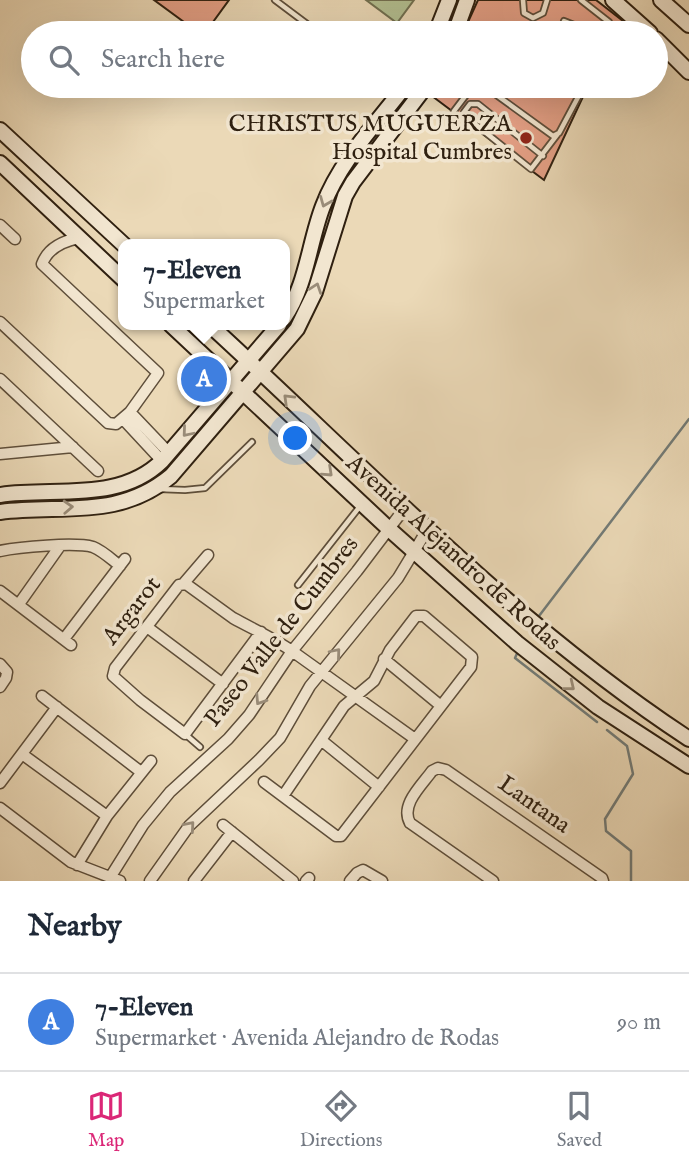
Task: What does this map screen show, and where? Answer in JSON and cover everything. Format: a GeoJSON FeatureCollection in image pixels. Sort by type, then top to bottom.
{"type":"FeatureCollection","features":[{"type":"Feature","properties":{"kind":"street"},"geometry":{"type":"LineString","coordinates":[[441,21],[449,0]]}},
{"type":"Feature","properties":{"kind":"street"},"geometry":{"type":"LineString","coordinates":[[459,21],[467,0]]}},
{"type":"Feature","properties":{"kind":"street"},"geometry":{"type":"LineString","coordinates":[[613,0],[637,21]]}},
{"type":"Feature","properties":{"kind":"street"},"geometry":{"type":"LineString","coordinates":[[661,0],[689,25]]}},
{"type":"Feature","properties":{"kind":"street"},"geometry":{"type":"LineString","coordinates":[[668,51],[689,72]]}},
{"type":"Feature","properties":{"kind":"street"},"geometry":{"type":"LineString","coordinates":[[290,307],[300,286],[318,218],[329,191],[391,98]]}},
{"type":"Feature","properties":{"kind":"street"},"geometry":{"type":"LineString","coordinates":[[0,512],[113,505],[135,499],[154,489],[176,470],[297,329],[310,306],[338,211],[349,189],[417,98]]}},
{"type":"Feature","properties":{"kind":"street"},"geometry":{"type":"LineString","coordinates":[[0,130],[118,240]]}},
{"type":"Feature","properties":{"kind":"street"},"geometry":{"type":"LineString","coordinates":[[0,163],[118,274]]}},
{"type":"Feature","properties":{"kind":"street"},"geometry":{"type":"LineString","coordinates":[[41,202],[57,184]]}},
{"type":"Feature","properties":{"kind":"street"},"geometry":{"type":"LineString","coordinates":[[0,225],[15,239]]}},
{"type":"Feature","properties":{"kind":"street"},"geometry":{"type":"LineString","coordinates":[[0,322],[108,423],[116,424],[126,416],[158,373],[42,264],[46,254],[64,241],[79,238]]}},
{"type":"Feature","properties":{"kind":"street","name":"Avenida Alejandro de Rodas"},"geometry":{"type":"LineString","coordinates":[[176,330],[414,552],[574,690],[689,766]]}},
{"type":"Feature","properties":{"kind":"street","name":"Avenida Alejandro de Rodas"},"geometry":{"type":"LineString","coordinates":[[215,330],[404,509],[533,624],[619,691],[689,739]]}},
{"type":"Feature","properties":{"kind":"street"},"geometry":{"type":"LineString","coordinates":[[0,495],[111,488],[143,477],[166,457],[275,330]]}},
{"type":"Feature","properties":{"kind":"street"},"geometry":{"type":"LineString","coordinates":[[0,379],[99,471]]}},
{"type":"Feature","properties":{"kind":"street"},"geometry":{"type":"LineString","coordinates":[[126,416],[166,457]]}},
{"type":"Feature","properties":{"kind":"street"},"geometry":{"type":"LineString","coordinates":[[0,454],[74,447]]}},
{"type":"Feature","properties":{"kind":"street"},"geometry":{"type":"LineString","coordinates":[[111,488],[113,505]]}},
{"type":"Feature","properties":{"kind":"street","name":"Paseo Valle de Cumbres"},"geometry":{"type":"LineString","coordinates":[[115,878],[144,825],[170,792],[228,739],[249,715],[292,651],[404,509]]}},
{"type":"Feature","properties":{"kind":"street"},"geometry":{"type":"LineString","coordinates":[[150,881],[189,826],[272,748],[321,671],[392,585],[427,530]]}},
{"type":"Feature","properties":{"kind":"street"},"geometry":{"type":"LineString","coordinates":[[19,604],[60,546]]}},
{"type":"Feature","properties":{"kind":"street"},"geometry":{"type":"LineString","coordinates":[[0,551],[60,546],[93,547],[122,563],[68,642],[0,591]]}},
{"type":"Feature","properties":{"kind":"street"},"geometry":{"type":"LineString","coordinates":[[184,583],[208,555]]}},
{"type":"Feature","properties":{"kind":"street","name":"Argarot"},"geometry":{"type":"LineString","coordinates":[[185,734],[113,676],[114,669],[179,585],[184,583],[233,618],[292,651],[415,739]]}},
{"type":"Feature","properties":{"kind":"street"},"geometry":{"type":"LineString","coordinates":[[264,782],[283,796],[339,836],[473,661],[460,646],[424,616],[413,618],[384,659],[374,681],[344,706],[283,796]]}},
{"type":"Feature","properties":{"kind":"street"},"geometry":{"type":"LineString","coordinates":[[147,627],[223,684]]}},
{"type":"Feature","properties":{"kind":"street"},"geometry":{"type":"LineString","coordinates":[[185,734],[261,632]]}},
{"type":"Feature","properties":{"kind":"street"},"geometry":{"type":"LineString","coordinates":[[384,659],[441,706]]}},
{"type":"Feature","properties":{"kind":"street"},"geometry":{"type":"LineString","coordinates":[[0,664],[6,668],[7,675],[0,687]]}},
{"type":"Feature","properties":{"kind":"street"},"geometry":{"type":"LineString","coordinates":[[42,696],[141,772]]}},
{"type":"Feature","properties":{"kind":"street"},"geometry":{"type":"LineString","coordinates":[[0,783],[57,707]]}},
{"type":"Feature","properties":{"kind":"street"},"geometry":{"type":"LineString","coordinates":[[321,740],[379,787]]}},
{"type":"Feature","properties":{"kind":"street"},"geometry":{"type":"LineString","coordinates":[[22,754],[107,817]]}},
{"type":"Feature","properties":{"kind":"street"},"geometry":{"type":"LineString","coordinates":[[76,865],[107,817],[151,761]]}},
{"type":"Feature","properties":{"kind":"street","name":"Lantana"},"geometry":{"type":"LineString","coordinates":[[493,881],[410,823],[406,816],[406,807],[432,771],[438,768],[446,770],[603,881]]}},
{"type":"Feature","properties":{"kind":"street"},"geometry":{"type":"LineString","coordinates":[[0,808],[76,865],[115,878]]}},
{"type":"Feature","properties":{"kind":"street"},"geometry":{"type":"LineString","coordinates":[[195,881],[227,829],[293,881]]}},
{"type":"Feature","properties":{"kind":"street"},"geometry":{"type":"LineString","coordinates":[[350,881],[363,870],[382,881]]}},
{"type":"Feature","properties":{"kind":"lane"},"geometry":{"type":"LineString","coordinates":[[275,0],[302,21]]}},
{"type":"Feature","properties":{"kind":"lane"},"geometry":{"type":"LineString","coordinates":[[523,0],[524,13],[533,18],[543,13],[547,0]]}},
{"type":"Feature","properties":{"kind":"lane"},"geometry":{"type":"LineString","coordinates":[[581,0],[608,21]]}},
{"type":"Feature","properties":{"kind":"lane"},"geometry":{"type":"LineString","coordinates":[[454,111],[464,98]]}},
{"type":"Feature","properties":{"kind":"lane"},"geometry":{"type":"LineString","coordinates":[[500,98],[547,133],[556,135]]}},
{"type":"Feature","properties":{"kind":"lane"},"geometry":{"type":"LineString","coordinates":[[543,156],[478,104],[470,104],[467,107],[465,116],[531,169],[543,156],[577,98]]}},
{"type":"Feature","properties":{"kind":"lane"},"geometry":{"type":"LineString","coordinates":[[154,489],[205,488],[252,442]]}},
{"type":"Feature","properties":{"kind":"lane"},"geometry":{"type":"LineString","coordinates":[[298,584],[362,504]]}},
{"type":"Feature","properties":{"kind":"lane"},"geometry":{"type":"LineString","coordinates":[[185,734],[200,747]]}},
{"type":"Feature","properties":{"kind":"green space"},"geometry":{"type":"Polygon","coordinates":[[[366,0],[414,0],[398,21],[394,21],[366,0]]]}},
{"type":"Feature","properties":{"kind":"building"},"geometry":{"type":"Polygon","coordinates":[[[154,0],[229,0],[214,21],[183,21],[154,0]]]}},
{"type":"Feature","properties":{"kind":"building"},"geometry":{"type":"Polygon","coordinates":[[[478,0],[596,0],[623,21],[468,21],[478,0]]]}},
{"type":"Feature","properties":{"kind":"building","name":"CHRISTUS MUGUERZA Hospital Cumbres"},"geometry":{"type":"Polygon","coordinates":[[[435,98],[582,98],[544,180],[435,98]]]}},
{"type":"Feature","properties":{"kind":"building"},"geometry":{"type":"Polygon","coordinates":[[[202,364],[217,377],[217,385],[208,398],[188,381],[202,364]]]}},
{"type":"Feature","properties":{"kind":"waterway"},"geometry":{"type":"LineString","coordinates":[[539,616],[689,419]]}},
{"type":"Feature","properties":{"kind":"waterway"},"geometry":{"type":"LineString","coordinates":[[519,649],[515,658],[597,722]]}},
{"type":"Feature","properties":{"kind":"waterway"},"geometry":{"type":"LineString","coordinates":[[607,730],[627,746],[633,774],[605,819],[606,831],[631,851],[631,881]]}},
{"type":"Feature","properties":{"kind":"place","name":"CHRISTUS MUGUERZA Hospital Cumbres"},"geometry":{"type":"Point","coordinates":[526,138]}},
{"type":"Feature","properties":{"kind":"place","name":"7-Eleven"},"geometry":{"type":"Point","coordinates":[204,379]}}]}
